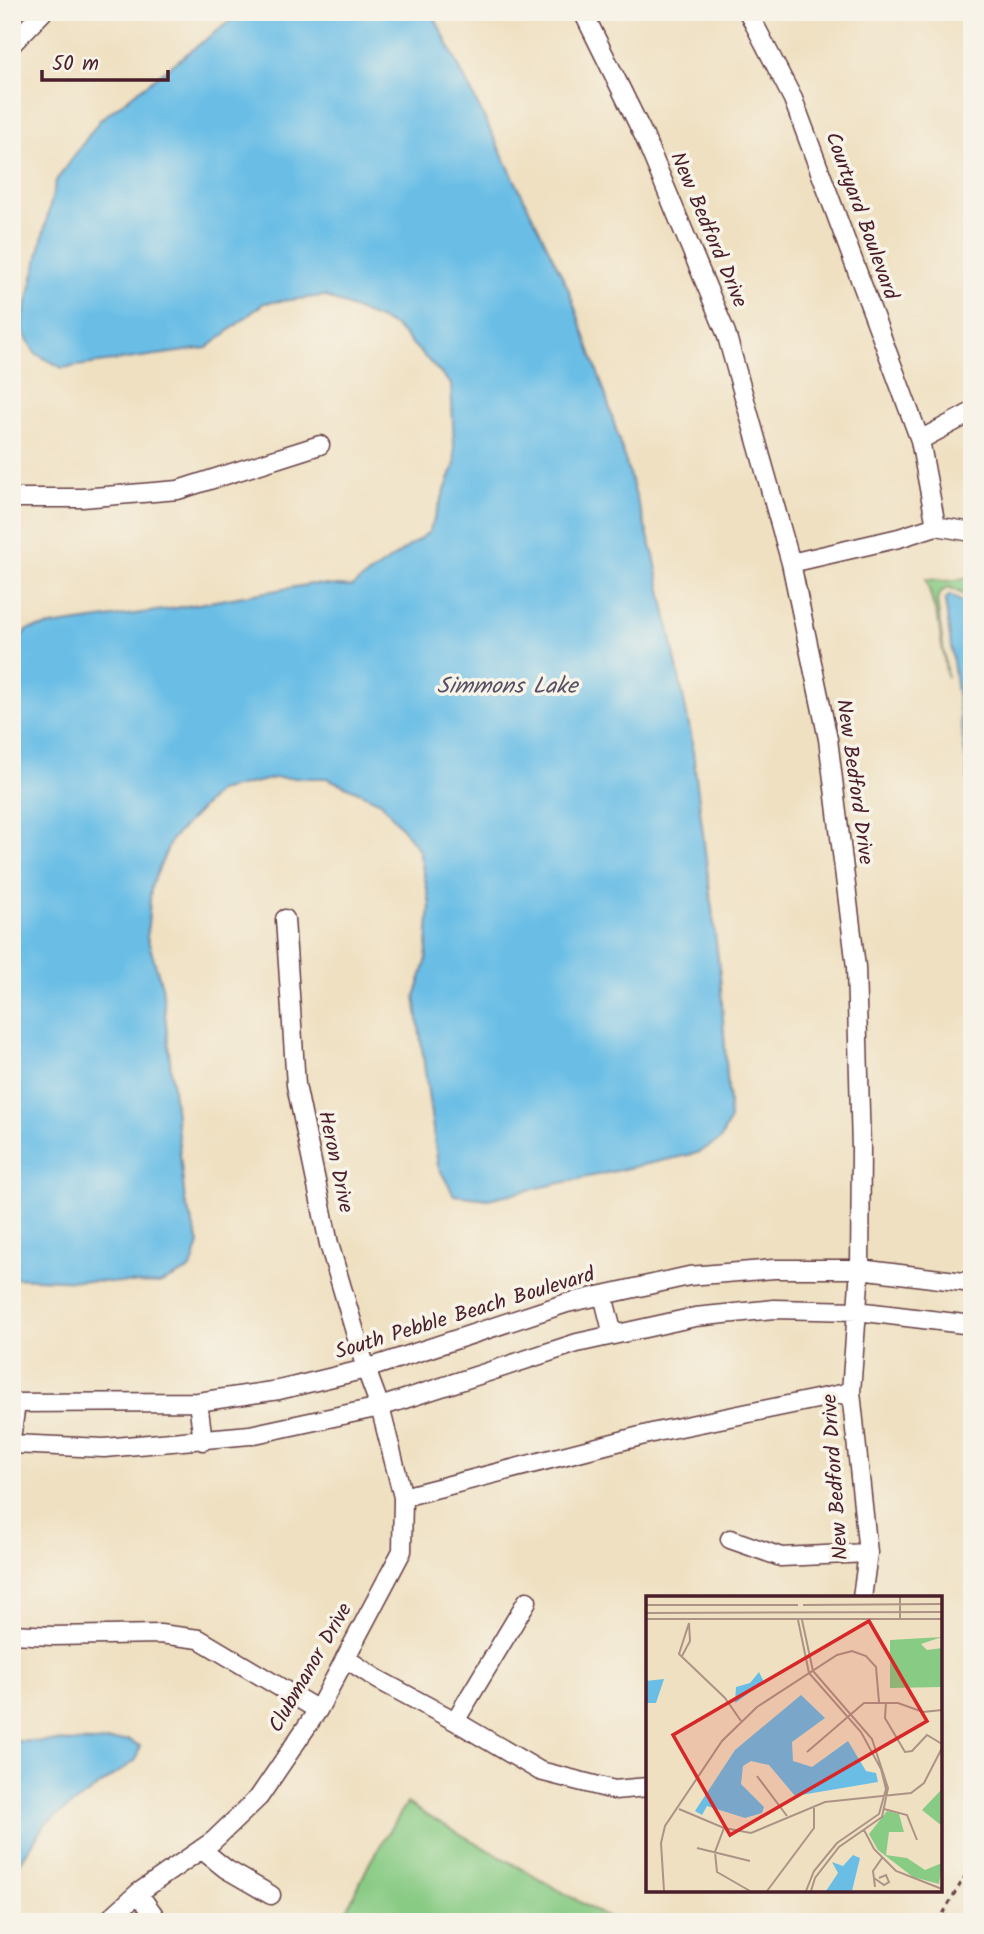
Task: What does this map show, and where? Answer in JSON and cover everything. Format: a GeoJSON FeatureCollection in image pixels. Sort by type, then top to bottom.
{"type":"FeatureCollection","features":[{"type":"Feature","properties":{"kind":"street"},"geometry":{"type":"LineString","coordinates":[[12,44],[43,12]]}},
{"type":"Feature","properties":{"kind":"street","name":"New Bedford Drive"},"geometry":{"type":"LineString","coordinates":[[583,12],[644,136],[726,333],[791,563],[828,739],[856,967],[861,1149],[860,1269],[851,1392],[868,1553],[862,1596]]}},
{"type":"Feature","properties":{"kind":"street","name":"Courtyard Boulevard"},"geometry":{"type":"LineString","coordinates":[[748,12],[793,99],[920,440],[936,526]]}},
{"type":"Feature","properties":{"kind":"street"},"geometry":{"type":"LineString","coordinates":[[920,440],[972,412]]}},
{"type":"Feature","properties":{"kind":"street"},"geometry":{"type":"LineString","coordinates":[[12,498],[82,498],[178,490],[320,445]]}},
{"type":"Feature","properties":{"kind":"street"},"geometry":{"type":"LineString","coordinates":[[791,563],[899,538],[936,526],[972,532]]}},
{"type":"Feature","properties":{"kind":"street","name":"Heron Drive"},"geometry":{"type":"LineString","coordinates":[[285,919],[296,1086],[329,1244],[380,1407]]}},
{"type":"Feature","properties":{"kind":"street","name":"South Pebble Beach Boulevard"},"geometry":{"type":"LineString","coordinates":[[14,1404],[198,1402],[279,1390],[366,1369],[566,1303],[689,1276],[774,1269],[860,1269],[972,1283]]}},
{"type":"Feature","properties":{"kind":"street"},"geometry":{"type":"LineString","coordinates":[[603,1295],[613,1335]]}},
{"type":"Feature","properties":{"kind":"street"},"geometry":{"type":"LineString","coordinates":[[12,1444],[104,1448],[250,1435],[380,1407],[577,1343],[695,1317],[774,1309],[857,1311],[972,1325]]}},
{"type":"Feature","properties":{"kind":"street"},"geometry":{"type":"LineString","coordinates":[[403,1497],[656,1432],[851,1392]]}},
{"type":"Feature","properties":{"kind":"street"},"geometry":{"type":"LineString","coordinates":[[198,1402],[203,1441]]}},
{"type":"Feature","properties":{"kind":"street"},"geometry":{"type":"LineString","coordinates":[[12,1432],[14,1404]]}},
{"type":"Feature","properties":{"kind":"street","name":"Clubmanor Drive"},"geometry":{"type":"LineString","coordinates":[[106,1922],[138,1893],[213,1841],[259,1797],[318,1710],[402,1551],[403,1497],[380,1407]]}},
{"type":"Feature","properties":{"kind":"street"},"geometry":{"type":"LineString","coordinates":[[730,1539],[781,1557],[868,1553]]}},
{"type":"Feature","properties":{"kind":"street"},"geometry":{"type":"LineString","coordinates":[[455,1721],[527,1601]]}},
{"type":"Feature","properties":{"kind":"street"},"geometry":{"type":"LineString","coordinates":[[12,1634],[52,1636],[160,1633],[200,1639],[318,1710]]}},
{"type":"Feature","properties":{"kind":"street"},"geometry":{"type":"LineString","coordinates":[[345,1658],[377,1679],[540,1771],[614,1790],[646,1787]]}},
{"type":"Feature","properties":{"kind":"street"},"geometry":{"type":"LineString","coordinates":[[201,1849],[226,1869],[271,1895]]}},
{"type":"Feature","properties":{"kind":"street"},"geometry":{"type":"LineString","coordinates":[[138,1893],[159,1922]]}},
{"type":"Feature","properties":{"kind":"path"},"geometry":{"type":"LineString","coordinates":[[938,1922],[972,1864]]}},
{"type":"Feature","properties":{"kind":"green space"},"geometry":{"type":"Polygon","coordinates":[[[972,578],[972,599],[949,587],[941,592],[937,601],[947,678],[939,625],[926,579],[945,581],[972,578]]]}},
{"type":"Feature","properties":{"kind":"green space"},"geometry":{"type":"Polygon","coordinates":[[[407,1803],[615,1922],[341,1922],[370,1862],[407,1803]]]}},
{"type":"Feature","properties":{"kind":"water","name":"Simmons Lake"},"geometry":{"type":"Polygon","coordinates":[[[242,12],[432,12],[568,288],[605,393],[654,556],[691,735],[720,975],[730,1119],[720,1140],[697,1153],[488,1199],[454,1195],[438,1166],[415,997],[426,962],[430,904],[419,850],[381,802],[327,778],[275,778],[218,791],[171,840],[151,887],[147,937],[162,986],[185,1201],[199,1243],[191,1269],[159,1284],[12,1278],[12,644],[29,629],[170,609],[312,584],[351,587],[429,532],[455,464],[451,384],[395,326],[324,296],[264,303],[207,348],[62,368],[35,353],[21,328],[56,181],[100,120],[242,12]]]}},
{"type":"Feature","properties":{"kind":"water"},"geometry":{"type":"Polygon","coordinates":[[[950,595],[972,608],[972,808],[945,600],[950,595]]]}},
{"type":"Feature","properties":{"kind":"water"},"geometry":{"type":"Polygon","coordinates":[[[129,1740],[140,1746],[136,1760],[45,1824],[19,1864],[12,1866],[12,1741],[129,1740]]]}}]}
